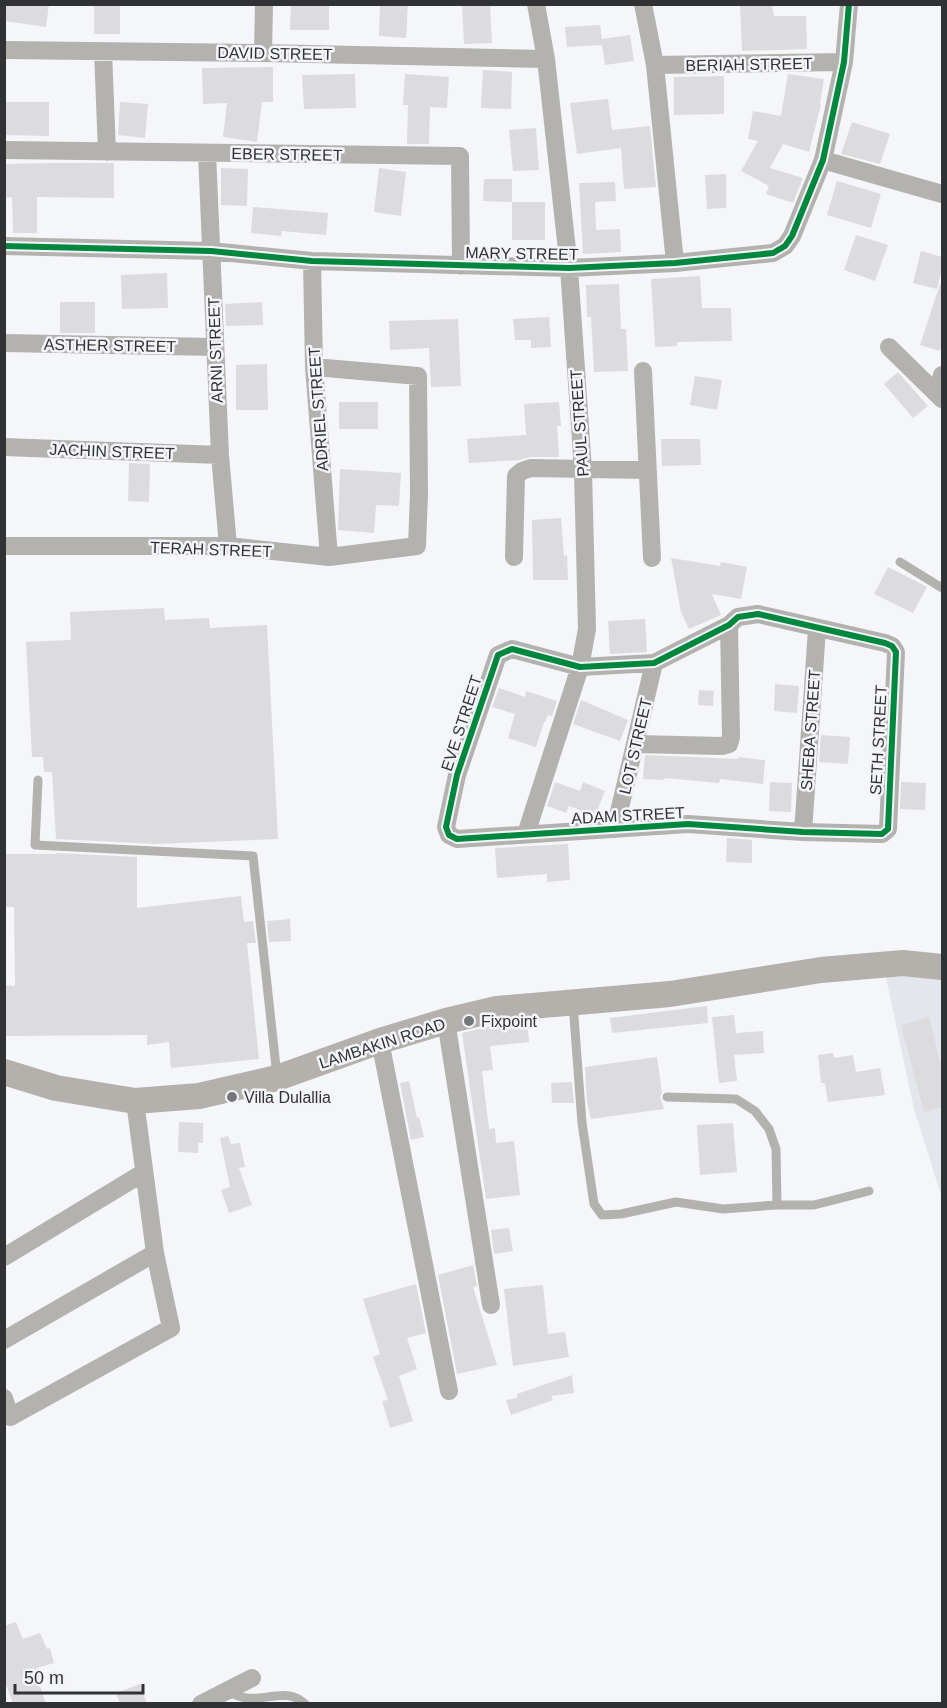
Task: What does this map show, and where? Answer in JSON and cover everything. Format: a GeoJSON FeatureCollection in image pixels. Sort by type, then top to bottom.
{"type":"FeatureCollection","features":[{"type":"Feature","properties":{"kind":"main road","name":"LAMBAKIN ROAD"},"geometry":{"type":"LineString","coordinates":[[4,1072],[56,1088],[135,1101],[199,1096],[278,1078],[380,1041],[446,1021],[497,1009],[670,994],[833,969],[903,963],[942,967]]}},
{"type":"Feature","properties":{"kind":"street"},"geometry":{"type":"LineString","coordinates":[[263,53],[264,4]]}},
{"type":"Feature","properties":{"kind":"street","name":"PAUL STREET"},"geometry":{"type":"LineString","coordinates":[[526,834],[580,667],[587,629],[583,470],[569,268],[546,59],[536,4]]}},
{"type":"Feature","properties":{"kind":"street"},"geometry":{"type":"LineString","coordinates":[[643,4],[654,65],[675,263]]}},
{"type":"Feature","properties":{"kind":"street","name":"MARY STREET"},"geometry":{"type":"LineString","coordinates":[[4,246],[211,251],[312,261],[569,268],[675,263],[773,253],[785,246],[792,236],[823,160],[844,62],[849,4]]}},
{"type":"Feature","properties":{"kind":"street","name":"DAVID STREET"},"geometry":{"type":"LineString","coordinates":[[4,50],[546,59]]}},
{"type":"Feature","properties":{"kind":"street"},"geometry":{"type":"LineString","coordinates":[[103,51],[107,152]]}},
{"type":"Feature","properties":{"kind":"street","name":"BERIAH STREET"},"geometry":{"type":"LineString","coordinates":[[654,65],[844,62]]}},
{"type":"Feature","properties":{"kind":"street","name":"EBER STREET"},"geometry":{"type":"LineString","coordinates":[[4,150],[460,156],[461,266]]}},
{"type":"Feature","properties":{"kind":"street","name":"ARNI STREET"},"geometry":{"type":"LineString","coordinates":[[207,153],[220,455],[228,546]]}},
{"type":"Feature","properties":{"kind":"street"},"geometry":{"type":"LineString","coordinates":[[823,160],[942,194]]}},
{"type":"Feature","properties":{"kind":"street","name":"ADRIEL STREET"},"geometry":{"type":"LineString","coordinates":[[312,261],[314,367],[329,556]]}},
{"type":"Feature","properties":{"kind":"street","name":"ASTHER STREET"},"geometry":{"type":"LineString","coordinates":[[4,343],[215,347]]}},
{"type":"Feature","properties":{"kind":"street"},"geometry":{"type":"LineString","coordinates":[[889,347],[940,396]]}},
{"type":"Feature","properties":{"kind":"street","name":"TERAH STREET"},"geometry":{"type":"LineString","coordinates":[[4,546],[228,546],[329,556],[417,546],[418,376],[314,367]]}},
{"type":"Feature","properties":{"kind":"street"},"geometry":{"type":"LineString","coordinates":[[643,371],[652,558]]}},
{"type":"Feature","properties":{"kind":"street"},"geometry":{"type":"LineString","coordinates":[[940,396],[942,375]]}},
{"type":"Feature","properties":{"kind":"street","name":"JACHIN STREET"},"geometry":{"type":"LineString","coordinates":[[4,447],[220,455]]}},
{"type":"Feature","properties":{"kind":"street"},"geometry":{"type":"LineString","coordinates":[[514,557],[516,476],[522,471],[531,468],[647,470]]}},
{"type":"Feature","properties":{"kind":"street"},"geometry":{"type":"LineString","coordinates":[[580,667],[654,663],[729,625],[738,618],[758,614],[817,629]]}},
{"type":"Feature","properties":{"kind":"street"},"geometry":{"type":"LineString","coordinates":[[636,744],[722,746],[729,744],[731,737],[729,625]]}},
{"type":"Feature","properties":{"kind":"street","name":"SETH STREET"},"geometry":{"type":"LineString","coordinates":[[817,629],[892,646],[896,651],[888,829],[882,834]]}},
{"type":"Feature","properties":{"kind":"street","name":"SHEBA STREET"},"geometry":{"type":"LineString","coordinates":[[803,832],[817,629]]}},
{"type":"Feature","properties":{"kind":"street","name":"EVE STREET"},"geometry":{"type":"LineString","coordinates":[[449,835],[446,827],[457,776],[498,655],[512,649],[580,667]]}},
{"type":"Feature","properties":{"kind":"street","name":"LOT STREET"},"geometry":{"type":"LineString","coordinates":[[615,829],[654,663]]}},
{"type":"Feature","properties":{"kind":"street","name":"ADAM STREET"},"geometry":{"type":"LineString","coordinates":[[449,835],[457,838],[688,824],[803,832],[882,834]]}},
{"type":"Feature","properties":{"kind":"street"},"geometry":{"type":"LineString","coordinates":[[446,1021],[491,1305]]}},
{"type":"Feature","properties":{"kind":"street"},"geometry":{"type":"LineString","coordinates":[[380,1041],[449,1391]]}},
{"type":"Feature","properties":{"kind":"street"},"geometry":{"type":"LineString","coordinates":[[4,1398],[10,1417],[171,1328],[155,1253],[135,1101]]}},
{"type":"Feature","properties":{"kind":"street"},"geometry":{"type":"LineString","coordinates":[[4,1257],[144,1173]]}},
{"type":"Feature","properties":{"kind":"street"},"geometry":{"type":"LineString","coordinates":[[4,1340],[155,1253]]}},
{"type":"Feature","properties":{"kind":"street"},"geometry":{"type":"LineString","coordinates":[[201,1704],[252,1677]]}},
{"type":"Feature","properties":{"kind":"lane"},"geometry":{"type":"LineString","coordinates":[[900,562],[942,588]]}},
{"type":"Feature","properties":{"kind":"lane"},"geometry":{"type":"LineString","coordinates":[[38,780],[34,845],[253,856],[278,1078]]}},
{"type":"Feature","properties":{"kind":"lane"},"geometry":{"type":"LineString","coordinates":[[573,1002],[582,1124],[594,1204],[602,1215],[621,1214],[676,1202],[723,1209],[814,1205],[869,1191]]}},
{"type":"Feature","properties":{"kind":"lane"},"geometry":{"type":"LineString","coordinates":[[667,1096],[736,1099],[755,1111],[769,1129],[776,1149],[777,1205]]}},
{"type":"Feature","properties":{"kind":"lane"},"geometry":{"type":"LineString","coordinates":[[226,1691],[246,1698],[283,1694],[301,1700],[305,1704]]}},
{"type":"Feature","properties":{"kind":"shaded area"},"geometry":{"type":"Polygon","coordinates":[[[885,973],[942,977],[942,1198],[914,1109],[885,973]]]}},
{"type":"Feature","properties":{"kind":"building"},"geometry":{"type":"Polygon","coordinates":[[[4,4],[49,4],[46,27],[4,21],[4,4]]]}},
{"type":"Feature","properties":{"kind":"building"},"geometry":{"type":"Polygon","coordinates":[[[94,4],[120,4],[120,34],[94,34],[94,4]]]}},
{"type":"Feature","properties":{"kind":"building"},"geometry":{"type":"Polygon","coordinates":[[[291,4],[329,4],[329,30],[290,30],[291,4]]]}},
{"type":"Feature","properties":{"kind":"building"},"geometry":{"type":"Polygon","coordinates":[[[380,4],[408,4],[406,38],[379,36],[380,4]]]}},
{"type":"Feature","properties":{"kind":"building"},"geometry":{"type":"Polygon","coordinates":[[[462,4],[490,4],[492,43],[464,44],[462,4]]]}},
{"type":"Feature","properties":{"kind":"building"},"geometry":{"type":"Polygon","coordinates":[[[740,4],[772,4],[774,16],[806,16],[807,49],[742,51],[740,4]]]}},
{"type":"Feature","properties":{"kind":"building"},"geometry":{"type":"Polygon","coordinates":[[[600,25],[602,39],[630,35],[634,61],[605,65],[602,45],[567,47],[565,27],[600,25]]]}},
{"type":"Feature","properties":{"kind":"building"},"geometry":{"type":"Polygon","coordinates":[[[273,67],[273,102],[262,102],[257,142],[223,137],[227,103],[203,104],[202,68],[273,67]]]}},
{"type":"Feature","properties":{"kind":"building"},"geometry":{"type":"Polygon","coordinates":[[[483,70],[512,72],[511,109],[481,108],[483,70]]]}},
{"type":"Feature","properties":{"kind":"building"},"geometry":{"type":"Polygon","coordinates":[[[355,74],[356,108],[304,109],[302,75],[355,74]]]}},
{"type":"Feature","properties":{"kind":"building"},"geometry":{"type":"Polygon","coordinates":[[[405,74],[449,77],[447,108],[430,107],[429,144],[407,144],[408,105],[403,105],[405,74]]]}},
{"type":"Feature","properties":{"kind":"building"},"geometry":{"type":"Polygon","coordinates":[[[788,74],[824,79],[821,105],[809,152],[783,144],[770,168],[803,178],[793,203],[766,194],[769,186],[741,171],[758,141],[748,139],[753,111],[781,116],[788,74]]]}},
{"type":"Feature","properties":{"kind":"building"},"geometry":{"type":"Polygon","coordinates":[[[724,76],[724,114],[674,115],[674,77],[724,76]]]}},
{"type":"Feature","properties":{"kind":"building"},"geometry":{"type":"Polygon","coordinates":[[[608,99],[612,130],[650,126],[656,187],[624,189],[621,148],[577,154],[570,103],[608,99]]]}},
{"type":"Feature","properties":{"kind":"building"},"geometry":{"type":"Polygon","coordinates":[[[4,102],[49,102],[49,136],[4,135],[4,102]]]}},
{"type":"Feature","properties":{"kind":"building"},"geometry":{"type":"Polygon","coordinates":[[[120,102],[148,104],[145,138],[118,135],[120,102]]]}},
{"type":"Feature","properties":{"kind":"building"},"geometry":{"type":"Polygon","coordinates":[[[852,122],[890,134],[880,164],[841,154],[852,122]]]}},
{"type":"Feature","properties":{"kind":"building"},"geometry":{"type":"Polygon","coordinates":[[[536,128],[539,170],[513,171],[509,130],[536,128]]]}},
{"type":"Feature","properties":{"kind":"building"},"geometry":{"type":"Polygon","coordinates":[[[114,163],[114,198],[37,197],[37,233],[13,233],[12,197],[5,198],[4,164],[114,163]]]}},
{"type":"Feature","properties":{"kind":"building"},"geometry":{"type":"Polygon","coordinates":[[[221,168],[248,169],[247,206],[221,205],[221,168]]]}},
{"type":"Feature","properties":{"kind":"building"},"geometry":{"type":"Polygon","coordinates":[[[379,168],[406,172],[401,216],[374,212],[379,168]]]}},
{"type":"Feature","properties":{"kind":"building"},"geometry":{"type":"Polygon","coordinates":[[[726,174],[726,208],[707,209],[705,175],[726,174]]]}},
{"type":"Feature","properties":{"kind":"building"},"geometry":{"type":"Polygon","coordinates":[[[484,179],[512,179],[512,202],[483,201],[484,179]]]}},
{"type":"Feature","properties":{"kind":"building"},"geometry":{"type":"Polygon","coordinates":[[[837,181],[881,194],[871,228],[827,215],[837,181]]]}},
{"type":"Feature","properties":{"kind":"building"},"geometry":{"type":"Polygon","coordinates":[[[615,182],[616,201],[595,202],[596,230],[620,229],[621,252],[583,254],[579,183],[615,182]]]}},
{"type":"Feature","properties":{"kind":"building"},"geometry":{"type":"Polygon","coordinates":[[[512,202],[545,202],[545,240],[512,240],[512,202]]]}},
{"type":"Feature","properties":{"kind":"building"},"geometry":{"type":"Polygon","coordinates":[[[253,207],[328,213],[326,235],[282,231],[281,236],[251,233],[253,207]]]}},
{"type":"Feature","properties":{"kind":"building"},"geometry":{"type":"Polygon","coordinates":[[[856,235],[888,245],[875,281],[844,270],[856,235]]]}},
{"type":"Feature","properties":{"kind":"building"},"geometry":{"type":"Polygon","coordinates":[[[921,251],[942,257],[942,269],[937,289],[913,283],[921,251]]]}},
{"type":"Feature","properties":{"kind":"building"},"geometry":{"type":"Polygon","coordinates":[[[167,273],[168,308],[122,309],[121,275],[167,273]]]}},
{"type":"Feature","properties":{"kind":"building"},"geometry":{"type":"Polygon","coordinates":[[[700,276],[702,308],[731,308],[732,341],[677,342],[677,346],[655,347],[651,279],[700,276]]]}},
{"type":"Feature","properties":{"kind":"building"},"geometry":{"type":"Polygon","coordinates":[[[619,284],[621,329],[626,329],[628,371],[594,372],[591,317],[587,317],[586,285],[619,284]]]}},
{"type":"Feature","properties":{"kind":"building"},"geometry":{"type":"Polygon","coordinates":[[[940,284],[942,285],[942,343],[940,351],[920,345],[940,284]]]}},
{"type":"Feature","properties":{"kind":"building"},"geometry":{"type":"Polygon","coordinates":[[[60,302],[95,302],[95,333],[60,333],[60,302]]]}},
{"type":"Feature","properties":{"kind":"building"},"geometry":{"type":"Polygon","coordinates":[[[262,302],[263,325],[226,326],[225,304],[262,302]]]}},
{"type":"Feature","properties":{"kind":"building"},"geometry":{"type":"Polygon","coordinates":[[[549,317],[551,347],[531,348],[531,340],[515,340],[513,319],[549,317]]]}},
{"type":"Feature","properties":{"kind":"building"},"geometry":{"type":"Polygon","coordinates":[[[458,319],[461,386],[431,387],[429,348],[390,350],[389,321],[458,319]]]}},
{"type":"Feature","properties":{"kind":"building"},"geometry":{"type":"Polygon","coordinates":[[[267,364],[268,410],[236,410],[236,365],[267,364]]]}},
{"type":"Feature","properties":{"kind":"building"},"geometry":{"type":"Polygon","coordinates":[[[898,372],[928,406],[913,418],[884,384],[898,372]]]}},
{"type":"Feature","properties":{"kind":"building"},"geometry":{"type":"Polygon","coordinates":[[[695,376],[722,380],[717,410],[690,405],[695,376]]]}},
{"type":"Feature","properties":{"kind":"building"},"geometry":{"type":"Polygon","coordinates":[[[339,402],[378,402],[378,429],[339,429],[339,402]]]}},
{"type":"Feature","properties":{"kind":"building"},"geometry":{"type":"Polygon","coordinates":[[[559,402],[561,426],[557,426],[559,457],[531,457],[519,460],[469,463],[467,439],[526,435],[524,404],[559,402]]]}},
{"type":"Feature","properties":{"kind":"building"},"geometry":{"type":"Polygon","coordinates":[[[661,439],[700,439],[701,465],[662,466],[661,439]]]}},
{"type":"Feature","properties":{"kind":"building"},"geometry":{"type":"Polygon","coordinates":[[[129,463],[150,464],[149,502],[128,501],[129,463]]]}},
{"type":"Feature","properties":{"kind":"building"},"geometry":{"type":"Polygon","coordinates":[[[340,469],[401,473],[399,506],[376,505],[374,533],[338,530],[340,469]]]}},
{"type":"Feature","properties":{"kind":"building"},"geometry":{"type":"Polygon","coordinates":[[[561,518],[564,556],[567,555],[568,580],[533,580],[532,520],[561,518]]]}},
{"type":"Feature","properties":{"kind":"building"},"geometry":{"type":"Polygon","coordinates":[[[671,558],[720,566],[721,562],[747,567],[741,599],[712,594],[721,615],[689,629],[681,612],[671,558]]]}},
{"type":"Feature","properties":{"kind":"building"},"geometry":{"type":"Polygon","coordinates":[[[888,567],[927,587],[913,613],[874,594],[888,567]]]}},
{"type":"Feature","properties":{"kind":"building"},"geometry":{"type":"Polygon","coordinates":[[[164,608],[165,620],[209,618],[210,628],[267,625],[278,839],[156,844],[56,839],[52,772],[44,772],[43,757],[32,757],[26,642],[71,640],[70,612],[164,608]]]}},
{"type":"Feature","properties":{"kind":"building"},"geometry":{"type":"Polygon","coordinates":[[[645,619],[647,652],[610,654],[608,621],[645,619]]]}},
{"type":"Feature","properties":{"kind":"building"},"geometry":{"type":"Polygon","coordinates":[[[775,684],[799,686],[797,713],[774,711],[775,684]]]}},
{"type":"Feature","properties":{"kind":"building"},"geometry":{"type":"Polygon","coordinates":[[[499,688],[525,697],[526,691],[557,701],[552,716],[548,715],[544,722],[536,747],[508,738],[515,714],[492,707],[499,688]]]}},
{"type":"Feature","properties":{"kind":"building"},"geometry":{"type":"Polygon","coordinates":[[[699,690],[714,691],[713,706],[698,705],[699,690]]]}},
{"type":"Feature","properties":{"kind":"building"},"geometry":{"type":"Polygon","coordinates":[[[581,700],[628,720],[620,741],[573,724],[581,700]]]}},
{"type":"Feature","properties":{"kind":"building"},"geometry":{"type":"Polygon","coordinates":[[[821,735],[850,737],[848,764],[819,762],[821,735]]]}},
{"type":"Feature","properties":{"kind":"building"},"geometry":{"type":"Polygon","coordinates":[[[645,755],[738,759],[738,757],[765,760],[763,784],[720,779],[719,783],[665,778],[664,780],[643,779],[645,755]]]}},
{"type":"Feature","properties":{"kind":"building"},"geometry":{"type":"Polygon","coordinates":[[[555,782],[580,791],[583,782],[605,791],[595,816],[569,806],[566,813],[547,806],[555,782]]]}},
{"type":"Feature","properties":{"kind":"building"},"geometry":{"type":"Polygon","coordinates":[[[770,782],[792,783],[791,812],[769,811],[770,782]]]}},
{"type":"Feature","properties":{"kind":"building"},"geometry":{"type":"Polygon","coordinates":[[[901,782],[926,783],[925,810],[900,809],[901,782]]]}},
{"type":"Feature","properties":{"kind":"building"},"geometry":{"type":"Polygon","coordinates":[[[727,838],[752,840],[752,863],[726,862],[727,838]]]}},
{"type":"Feature","properties":{"kind":"building"},"geometry":{"type":"Polygon","coordinates":[[[568,844],[570,880],[547,882],[547,874],[497,878],[495,848],[568,844]]]}},
{"type":"Feature","properties":{"kind":"building"},"geometry":{"type":"Polygon","coordinates":[[[56,853],[137,857],[137,908],[241,896],[244,922],[253,921],[256,943],[247,943],[259,1059],[171,1068],[169,1042],[147,1045],[147,1035],[4,1036],[4,985],[15,986],[14,907],[4,907],[4,854],[56,853]]]}},
{"type":"Feature","properties":{"kind":"building"},"geometry":{"type":"Polygon","coordinates":[[[290,919],[291,941],[269,942],[267,921],[290,919]]]}},
{"type":"Feature","properties":{"kind":"building"},"geometry":{"type":"Polygon","coordinates":[[[707,1006],[708,1023],[612,1033],[610,1018],[707,1006]]]}},
{"type":"Feature","properties":{"kind":"building"},"geometry":{"type":"Polygon","coordinates":[[[734,1015],[736,1033],[763,1031],[764,1053],[734,1055],[737,1081],[719,1083],[712,1017],[734,1015]]]}},
{"type":"Feature","properties":{"kind":"building"},"geometry":{"type":"Polygon","coordinates":[[[929,1017],[942,1070],[942,1107],[924,1112],[901,1025],[929,1017]]]}},
{"type":"Feature","properties":{"kind":"building"},"geometry":{"type":"Polygon","coordinates":[[[527,1021],[529,1042],[490,1046],[493,1070],[482,1071],[489,1129],[495,1128],[496,1143],[514,1141],[520,1195],[486,1199],[462,1033],[499,1024],[527,1021]]]}},
{"type":"Feature","properties":{"kind":"building"},"geometry":{"type":"Polygon","coordinates":[[[833,1053],[834,1058],[853,1055],[856,1072],[880,1068],[885,1095],[828,1102],[825,1083],[821,1083],[818,1055],[833,1053]]]}},
{"type":"Feature","properties":{"kind":"building"},"geometry":{"type":"Polygon","coordinates":[[[657,1057],[662,1093],[660,1097],[664,1109],[591,1119],[587,1102],[585,1067],[657,1057]]]}},
{"type":"Feature","properties":{"kind":"building"},"geometry":{"type":"Polygon","coordinates":[[[409,1081],[417,1118],[419,1117],[424,1137],[411,1140],[400,1083],[409,1081]]]}},
{"type":"Feature","properties":{"kind":"building"},"geometry":{"type":"Polygon","coordinates":[[[572,1082],[574,1103],[552,1103],[551,1083],[572,1082]]]}},
{"type":"Feature","properties":{"kind":"building"},"geometry":{"type":"Polygon","coordinates":[[[179,1122],[203,1123],[203,1143],[198,1143],[198,1153],[178,1152],[179,1122]]]}},
{"type":"Feature","properties":{"kind":"building"},"geometry":{"type":"Polygon","coordinates":[[[733,1123],[737,1172],[700,1175],[697,1125],[733,1123]]]}},
{"type":"Feature","properties":{"kind":"building"},"geometry":{"type":"Polygon","coordinates":[[[228,1136],[231,1144],[240,1143],[245,1167],[239,1168],[252,1205],[229,1213],[221,1190],[230,1187],[220,1138],[228,1136]]]}},
{"type":"Feature","properties":{"kind":"building"},"geometry":{"type":"Polygon","coordinates":[[[509,1228],[513,1251],[494,1254],[491,1230],[509,1228]]]}},
{"type":"Feature","properties":{"kind":"building"},"geometry":{"type":"Polygon","coordinates":[[[473,1265],[477,1286],[473,1287],[497,1365],[457,1374],[438,1275],[473,1265]]]}},
{"type":"Feature","properties":{"kind":"building"},"geometry":{"type":"Polygon","coordinates":[[[416,1284],[426,1333],[407,1338],[417,1369],[399,1376],[413,1421],[390,1428],[382,1401],[388,1400],[373,1357],[380,1354],[363,1299],[416,1284]]]}},
{"type":"Feature","properties":{"kind":"building"},"geometry":{"type":"Polygon","coordinates":[[[543,1285],[548,1334],[565,1332],[569,1357],[513,1366],[504,1289],[543,1285]]]}},
{"type":"Feature","properties":{"kind":"building"},"geometry":{"type":"Polygon","coordinates":[[[572,1375],[574,1393],[551,1396],[553,1400],[511,1415],[506,1400],[517,1398],[517,1394],[572,1375]]]}},
{"type":"Feature","properties":{"kind":"building"},"geometry":{"type":"Polygon","coordinates":[[[16,1622],[23,1639],[40,1633],[47,1649],[50,1648],[54,1663],[37,1668],[46,1704],[13,1704],[4,1679],[4,1626],[16,1622]]]}},
{"type":"Feature","properties":{"kind":"building"},"geometry":{"type":"Polygon","coordinates":[[[140,1684],[147,1704],[120,1704],[116,1693],[140,1684]]]}},
{"type":"Feature","properties":{"kind":"cycle path"},"geometry":{"type":"LineString","coordinates":[[4,246],[211,251],[312,261],[569,268],[675,263],[773,253],[785,246],[792,236],[823,160],[844,62],[849,4]]}},
{"type":"Feature","properties":{"kind":"cycle path"},"geometry":{"type":"LineString","coordinates":[[758,614],[885,643],[892,646],[896,652],[888,829],[882,834],[803,832],[688,824],[457,839],[449,835],[446,827],[457,775],[498,655],[512,649],[580,667],[654,663],[729,625],[738,617],[758,614]]}},
{"type":"Feature","properties":{"kind":"place","name":"Fixpoint"},"geometry":{"type":"Point","coordinates":[469,1021]}},
{"type":"Feature","properties":{"kind":"place","name":"Villa Dulallia"},"geometry":{"type":"Point","coordinates":[232,1097]}}]}
